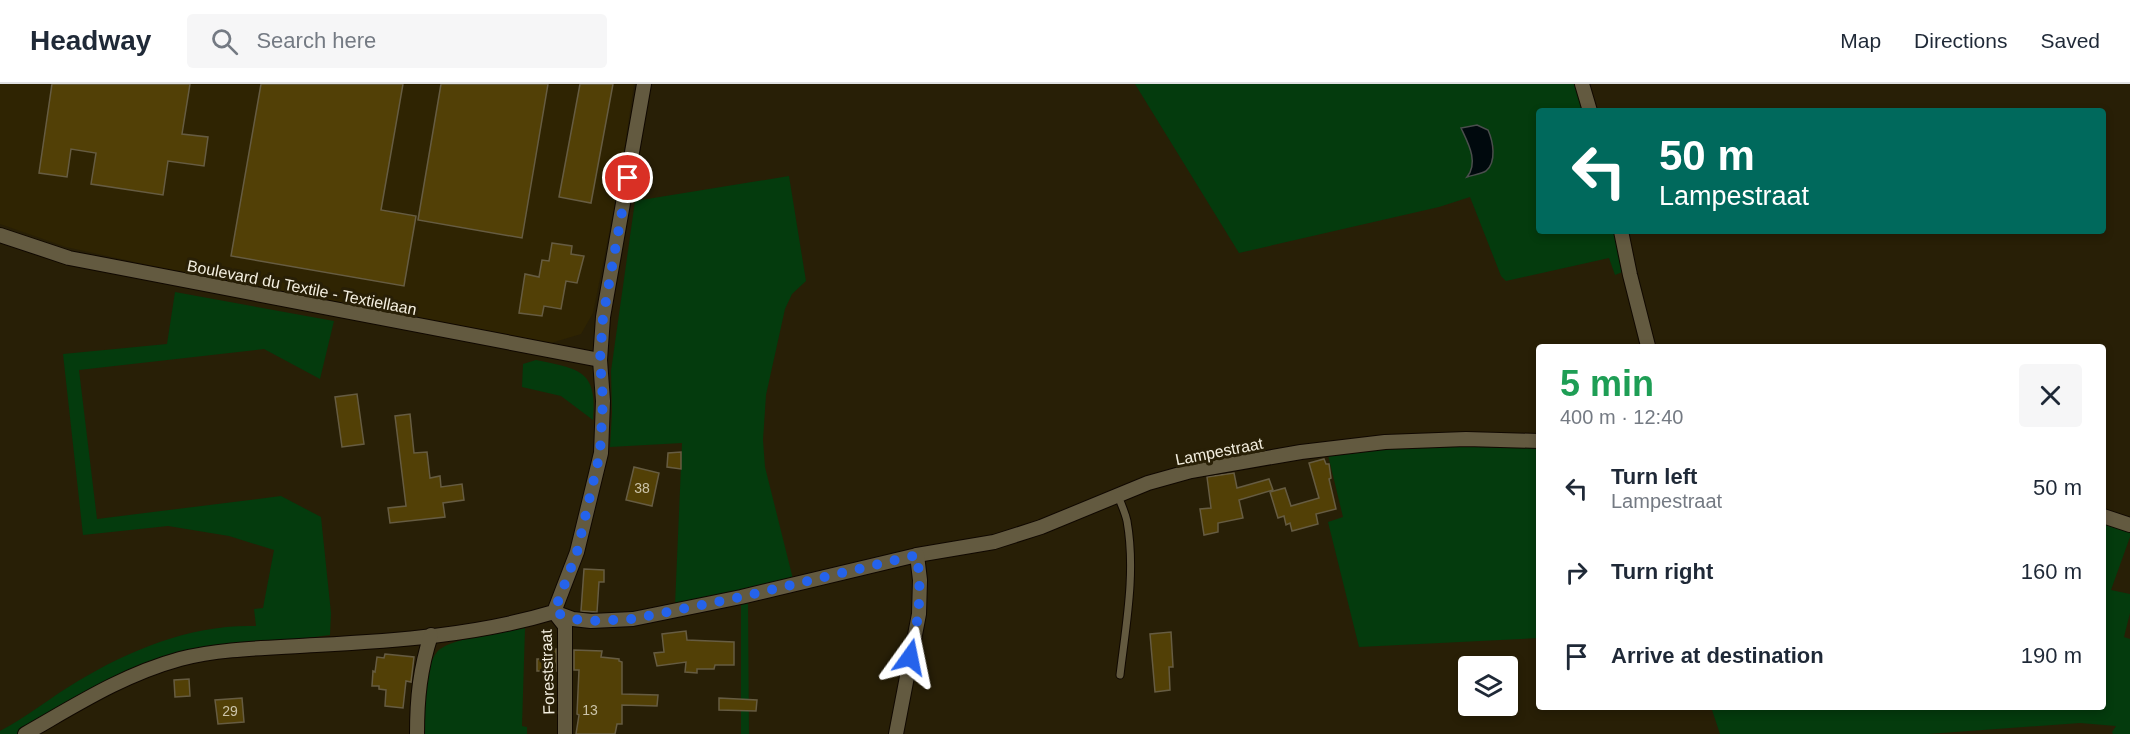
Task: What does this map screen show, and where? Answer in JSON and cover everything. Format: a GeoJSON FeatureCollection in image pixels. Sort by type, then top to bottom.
{"type":"FeatureCollection","features":[{"type":"Feature","properties":{"kind":"street"},"geometry":{"type":"LineString","coordinates":[[25,734],[91,695],[122,680],[182,659],[257,649],[431,635],[505,623],[554,612],[577,552],[600,453],[603,400],[600,360],[603,317],[644,84]]}},
{"type":"Feature","properties":{"kind":"street"},"geometry":{"type":"LineString","coordinates":[[1582,84],[1589,108]]}},
{"type":"Feature","properties":{"kind":"street"},"geometry":{"type":"LineString","coordinates":[[1622,234],[1648,344]]}},
{"type":"Feature","properties":{"kind":"street","name":"Boulevard du Textile - Textiellaan"},"geometry":{"type":"LineString","coordinates":[[0,236],[69,258],[600,360]]}},
{"type":"Feature","properties":{"kind":"street","name":"Lampestraat"},"geometry":{"type":"LineString","coordinates":[[554,612],[582,620],[633,619],[741,597],[917,555],[1016,536],[1118,494],[1191,471],[1301,452],[1385,442],[1536,441]]}},
{"type":"Feature","properties":{"kind":"street"},"geometry":{"type":"LineString","coordinates":[[2106,517],[2130,525]]}},
{"type":"Feature","properties":{"kind":"street"},"geometry":{"type":"LineString","coordinates":[[896,734],[920,614],[917,555]]}},
{"type":"Feature","properties":{"kind":"street","name":"Foreststraat"},"geometry":{"type":"LineString","coordinates":[[554,612],[565,626],[565,734]]}},
{"type":"Feature","properties":{"kind":"street"},"geometry":{"type":"LineString","coordinates":[[417,734],[417,696],[423,661],[431,635]]}},
{"type":"Feature","properties":{"kind":"lane"},"geometry":{"type":"LineString","coordinates":[[1118,494],[1126,520],[1131,563],[1130,593],[1120,675]]}},
{"type":"Feature","properties":{"kind":"shaded area"},"geometry":{"type":"Polygon","coordinates":[[[0,84],[634,84],[620,179],[593,313],[581,334],[551,343],[167,269],[66,247],[0,224],[0,84]]]}},
{"type":"Feature","properties":{"kind":"shaded area"},"geometry":{"type":"Polygon","coordinates":[[[1477,125],[1488,130],[1493,157],[1486,171],[1467,177],[1472,159],[1461,128],[1477,125]]]}},
{"type":"Feature","properties":{"kind":"green space"},"geometry":{"type":"Polygon","coordinates":[[[1135,84],[1579,84],[1585,108],[1536,108],[1536,234],[1618,234],[1625,271],[1615,275],[1609,258],[1506,281],[1501,276],[1470,197],[1439,207],[1239,253],[1135,84]],[[1462,128],[1472,158],[1468,176],[1488,168],[1494,147],[1462,128]]]}},
{"type":"Feature","properties":{"kind":"green space"},"geometry":{"type":"Polygon","coordinates":[[[789,176],[806,281],[792,294],[785,309],[766,395],[763,440],[765,467],[793,579],[675,605],[682,443],[610,447],[611,371],[635,201],[789,176]]]}},
{"type":"Feature","properties":{"kind":"green space"},"geometry":{"type":"Polygon","coordinates":[[[175,292],[334,321],[320,379],[264,349],[79,370],[97,519],[281,496],[321,517],[331,613],[330,635],[239,647],[92,690],[17,734],[0,734],[0,731],[78,681],[141,649],[209,629],[256,626],[254,609],[263,608],[274,550],[229,536],[168,526],[83,535],[63,354],[167,344],[175,292]]]}},
{"type":"Feature","properties":{"kind":"green space"},"geometry":{"type":"Polygon","coordinates":[[[536,360],[574,369],[582,374],[592,390],[593,420],[561,396],[522,387],[523,364],[536,360]]]}},
{"type":"Feature","properties":{"kind":"green space"},"geometry":{"type":"Polygon","coordinates":[[[1410,446],[1536,448],[1536,638],[1359,647],[1328,522],[1343,517],[1328,455],[1410,446]]]}},
{"type":"Feature","properties":{"kind":"green space"},"geometry":{"type":"Polygon","coordinates":[[[2106,523],[2130,532],[2111,590],[2130,594],[2130,613],[2124,637],[2130,639],[2130,734],[2113,734],[2116,726],[2080,723],[1928,734],[1720,734],[1712,710],[2106,710],[2106,523]]]}},
{"type":"Feature","properties":{"kind":"green space"},"geometry":{"type":"Polygon","coordinates":[[[748,602],[749,734],[741,734],[741,604],[748,602]]]}},
{"type":"Feature","properties":{"kind":"green space"},"geometry":{"type":"Polygon","coordinates":[[[525,628],[522,726],[527,727],[527,734],[424,734],[427,680],[432,660],[437,652],[443,647],[465,639],[525,628]]]}},
{"type":"Feature","properties":{"kind":"building"},"geometry":{"type":"Polygon","coordinates":[[[52,84],[190,84],[182,134],[208,137],[204,166],[168,161],[163,195],[91,184],[96,153],[71,149],[67,177],[39,173],[52,84]]]}},
{"type":"Feature","properties":{"kind":"building"},"geometry":{"type":"Polygon","coordinates":[[[261,84],[403,84],[381,210],[416,216],[404,286],[231,256],[261,84]]]}},
{"type":"Feature","properties":{"kind":"building"},"geometry":{"type":"Polygon","coordinates":[[[441,84],[548,84],[522,238],[418,220],[441,84]]]}},
{"type":"Feature","properties":{"kind":"building"},"geometry":{"type":"Polygon","coordinates":[[[580,84],[613,84],[591,203],[559,197],[580,84]]]}},
{"type":"Feature","properties":{"kind":"building"},"geometry":{"type":"Polygon","coordinates":[[[552,243],[572,246],[571,254],[584,256],[577,283],[566,281],[561,309],[544,306],[542,316],[519,313],[525,274],[539,277],[542,260],[549,261],[552,243]]]}},
{"type":"Feature","properties":{"kind":"building"},"geometry":{"type":"Polygon","coordinates":[[[357,394],[364,444],[342,447],[335,397],[357,394]]]}},
{"type":"Feature","properties":{"kind":"building"},"geometry":{"type":"Polygon","coordinates":[[[410,414],[414,453],[427,452],[430,478],[440,476],[441,487],[462,484],[464,500],[443,503],[445,517],[390,523],[388,508],[406,506],[395,416],[410,414]]]}},
{"type":"Feature","properties":{"kind":"building"},"geometry":{"type":"Polygon","coordinates":[[[681,452],[681,469],[667,467],[668,453],[681,452]]]}},
{"type":"Feature","properties":{"kind":"building"},"geometry":{"type":"Polygon","coordinates":[[[1324,459],[1326,464],[1329,464],[1331,478],[1329,479],[1336,509],[1316,514],[1318,524],[1292,531],[1290,523],[1286,525],[1284,516],[1278,518],[1270,492],[1285,488],[1291,506],[1319,498],[1309,463],[1324,459]]]}},
{"type":"Feature","properties":{"kind":"building"},"geometry":{"type":"Polygon","coordinates":[[[634,467],[659,473],[652,506],[626,500],[634,467]]]}},
{"type":"Feature","properties":{"kind":"building"},"geometry":{"type":"Polygon","coordinates":[[[1234,473],[1237,488],[1269,479],[1273,490],[1239,500],[1243,518],[1218,523],[1218,532],[1204,535],[1200,509],[1211,508],[1207,477],[1234,473]]]}},
{"type":"Feature","properties":{"kind":"building"},"geometry":{"type":"Polygon","coordinates":[[[584,569],[604,570],[604,582],[599,582],[597,612],[581,611],[584,569]]]}},
{"type":"Feature","properties":{"kind":"building"},"geometry":{"type":"Polygon","coordinates":[[[686,631],[687,640],[734,642],[734,665],[715,665],[714,669],[697,669],[697,673],[685,672],[686,662],[657,666],[654,653],[664,652],[662,634],[686,631]]]}},
{"type":"Feature","properties":{"kind":"building"},"geometry":{"type":"Polygon","coordinates":[[[1171,632],[1173,667],[1169,667],[1170,690],[1155,692],[1150,634],[1171,632]]]}},
{"type":"Feature","properties":{"kind":"building"},"geometry":{"type":"Polygon","coordinates":[[[551,649],[556,649],[556,671],[537,671],[537,659],[551,659],[551,649]]]}},
{"type":"Feature","properties":{"kind":"building"},"geometry":{"type":"Polygon","coordinates":[[[574,650],[602,651],[601,657],[619,659],[622,662],[622,694],[658,695],[657,706],[622,705],[622,724],[617,724],[615,734],[576,734],[579,715],[577,714],[579,670],[574,670],[574,650]]]}},
{"type":"Feature","properties":{"kind":"building"},"geometry":{"type":"Polygon","coordinates":[[[385,654],[414,657],[411,682],[406,681],[403,708],[385,706],[386,690],[379,689],[379,686],[372,686],[377,657],[384,658],[385,654]]]}},
{"type":"Feature","properties":{"kind":"building"},"geometry":{"type":"Polygon","coordinates":[[[189,679],[190,696],[175,697],[174,680],[189,679]]]}},
{"type":"Feature","properties":{"kind":"building"},"geometry":{"type":"Polygon","coordinates":[[[242,698],[244,722],[218,724],[215,700],[242,698]]]}},
{"type":"Feature","properties":{"kind":"building"},"geometry":{"type":"Polygon","coordinates":[[[719,698],[757,700],[756,711],[719,710],[719,698]]]}},
{"type":"Feature","properties":{"kind":"route"},"geometry":{"type":"LineString","coordinates":[[628,178],[603,317],[600,360],[603,400],[600,453],[577,552],[554,612],[573,619],[591,621],[633,619],[741,597],[917,555],[920,614],[910,657]]}}]}
